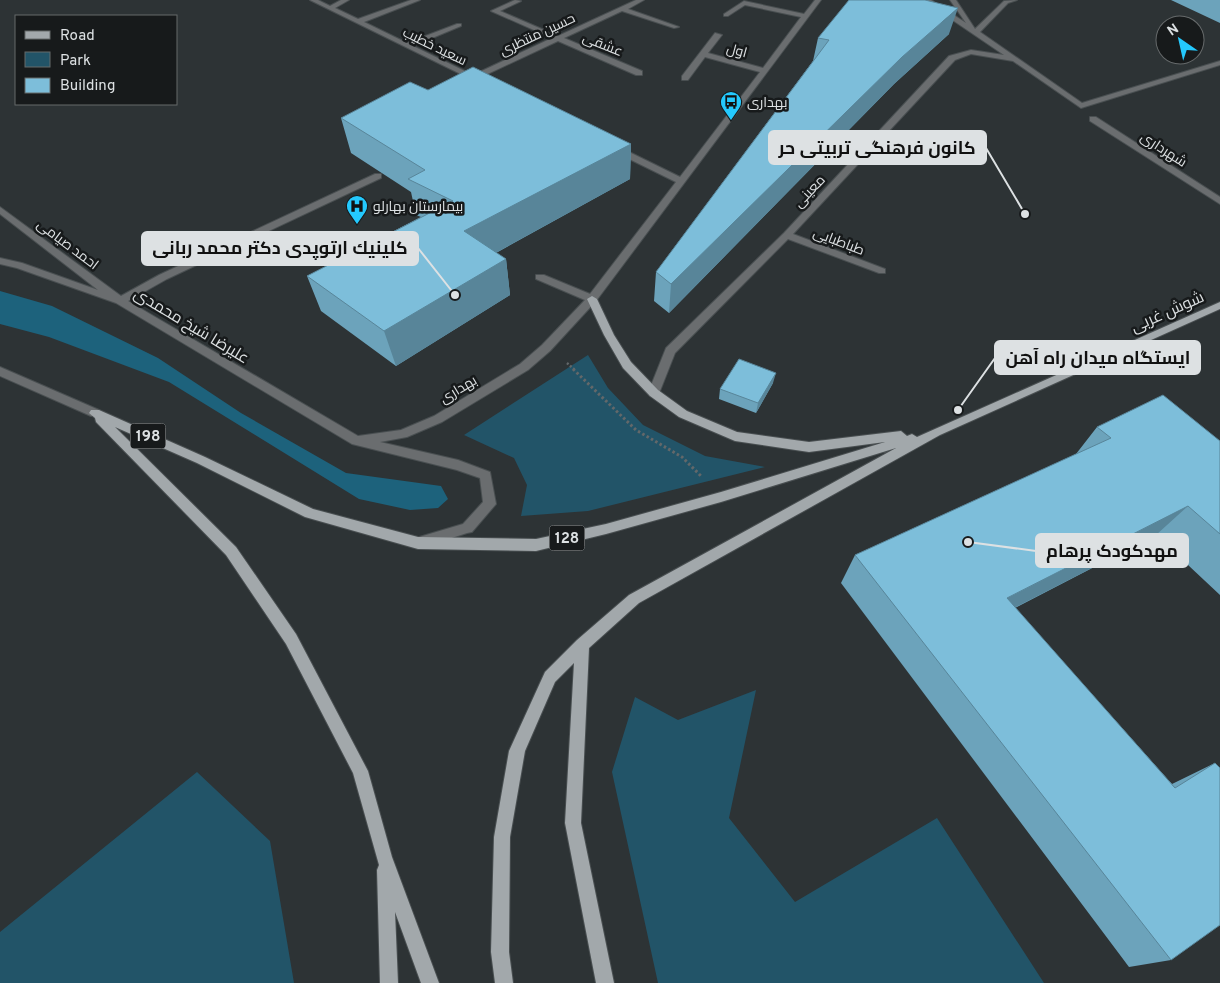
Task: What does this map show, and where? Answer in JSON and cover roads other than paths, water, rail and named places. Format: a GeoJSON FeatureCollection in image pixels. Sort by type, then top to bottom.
{"type":"FeatureCollection","features":[{"type":"Feature","properties":{"kind":"main road"},"geometry":{"type":"LineString","coordinates":[[592,299],[609,335],[627,365],[654,392],[684,414],[735,436],[810,447],[936,432]]}},
{"type":"Feature","properties":{"kind":"main road","name":"شوش غربی"},"geometry":{"type":"LineString","coordinates":[[936,432],[1220,306]]}},
{"type":"Feature","properties":{"kind":"main road"},"geometry":{"type":"LineString","coordinates":[[95,413],[231,550],[291,639],[360,771],[384,857],[430,983]]}},
{"type":"Feature","properties":{"kind":"main road","name":"198"},"geometry":{"type":"LineString","coordinates":[[95,413],[201,460]]}},
{"type":"Feature","properties":{"kind":"main road"},"geometry":{"type":"LineString","coordinates":[[504,983],[500,952],[502,837],[517,751],[550,677],[582,645],[634,599],[936,432]]}},
{"type":"Feature","properties":{"kind":"main road","name":"128"},"geometry":{"type":"LineString","coordinates":[[201,460],[310,513],[418,543],[536,545],[606,529],[721,497],[936,432]]}},
{"type":"Feature","properties":{"kind":"main road"},"geometry":{"type":"LineString","coordinates":[[582,645],[573,823],[606,983]]}},
{"type":"Feature","properties":{"kind":"main road"},"geometry":{"type":"LineString","coordinates":[[384,857],[389,983]]}},
{"type":"Feature","properties":{"kind":"street","name":"سعید خطیب"},"geometry":{"type":"LineString","coordinates":[[313,0],[480,82]]}},
{"type":"Feature","properties":{"kind":"street"},"geometry":{"type":"LineString","coordinates":[[330,8],[346,0]]}},
{"type":"Feature","properties":{"kind":"street"},"geometry":{"type":"LineString","coordinates":[[358,22],[417,0]]}},
{"type":"Feature","properties":{"kind":"street"},"geometry":{"type":"LineString","coordinates":[[624,0],[637,2]]}},
{"type":"Feature","properties":{"kind":"street","name":"بهداری"},"geometry":{"type":"LineString","coordinates":[[356,441],[402,434],[438,419],[524,367],[546,348],[592,299],[818,0]]}},
{"type":"Feature","properties":{"kind":"street"},"geometry":{"type":"LineString","coordinates":[[926,0],[976,32],[1081,106],[1220,64]]}},
{"type":"Feature","properties":{"kind":"street"},"geometry":{"type":"LineString","coordinates":[[953,0],[976,32]]}},
{"type":"Feature","properties":{"kind":"street"},"geometry":{"type":"LineString","coordinates":[[976,32],[1006,2],[1014,0]]}},
{"type":"Feature","properties":{"kind":"street","name":"عشقی"},"geometry":{"type":"LineString","coordinates":[[518,2],[494,11],[556,39],[639,72]]}},
{"type":"Feature","properties":{"kind":"street","name":"حسین منتظری"},"geometry":{"type":"LineString","coordinates":[[472,78],[637,2]]}},
{"type":"Feature","properties":{"kind":"street"},"geometry":{"type":"LineString","coordinates":[[726,15],[744,3],[805,16]]}},
{"type":"Feature","properties":{"kind":"street"},"geometry":{"type":"LineString","coordinates":[[622,9],[676,27]]}},
{"type":"Feature","properties":{"kind":"street"},"geometry":{"type":"LineString","coordinates":[[407,46],[459,25]]}},
{"type":"Feature","properties":{"kind":"street"},"geometry":{"type":"LineString","coordinates":[[685,78],[718,34]]}},
{"type":"Feature","properties":{"kind":"street","name":"معینی"},"geometry":{"type":"LineString","coordinates":[[654,392],[670,351],[787,235],[952,58],[970,52],[1013,59]]}},
{"type":"Feature","properties":{"kind":"street","name":"اول"},"geometry":{"type":"LineString","coordinates":[[703,54],[764,71]]}},
{"type":"Feature","properties":{"kind":"street","name":"شهرداری"},"geometry":{"type":"LineString","coordinates":[[1093,119],[1220,201]]}},
{"type":"Feature","properties":{"kind":"street"},"geometry":{"type":"LineString","coordinates":[[612,146],[682,181]]}},
{"type":"Feature","properties":{"kind":"street"},"geometry":{"type":"LineString","coordinates":[[120,301],[162,277],[378,176]]}},
{"type":"Feature","properties":{"kind":"street","name":"احمد صیامی"},"geometry":{"type":"LineString","coordinates":[[0,210],[120,301]]}},
{"type":"Feature","properties":{"kind":"street","name":"طباطبایی"},"geometry":{"type":"LineString","coordinates":[[787,235],[882,271]]}},
{"type":"Feature","properties":{"kind":"street","name":"علیرضا شیخ محمدی"},"geometry":{"type":"LineString","coordinates":[[0,261],[120,301],[356,441],[458,465],[486,475],[490,504],[467,528],[418,543]]}},
{"type":"Feature","properties":{"kind":"street"},"geometry":{"type":"LineString","coordinates":[[540,278],[592,299]]}},
{"type":"Feature","properties":{"kind":"street","name":"198"},"geometry":{"type":"LineString","coordinates":[[0,371],[95,413]]}},
{"type":"Feature","properties":{"kind":"place","name":"بهداری"},"geometry":{"type":"Point","coordinates":[731,121]}},
{"type":"Feature","properties":{"kind":"place","name":"کانون فرهنگی تربیتی حر"},"geometry":{"type":"Point","coordinates":[1025,214]}},
{"type":"Feature","properties":{"kind":"place","name":"بیمارستان بهارلو"},"geometry":{"type":"Point","coordinates":[357,225]}},
{"type":"Feature","properties":{"kind":"place","name":"كلينيك ارتوپدى دكتر محمد ربانى"},"geometry":{"type":"Point","coordinates":[455,295]}},
{"type":"Feature","properties":{"kind":"place","name":"ایستگاه میدان راه آهن"},"geometry":{"type":"Point","coordinates":[958,410]}},
{"type":"Feature","properties":{"kind":"place","name":"مهدکودک پرهام"},"geometry":{"type":"Point","coordinates":[968,542]}}]}
